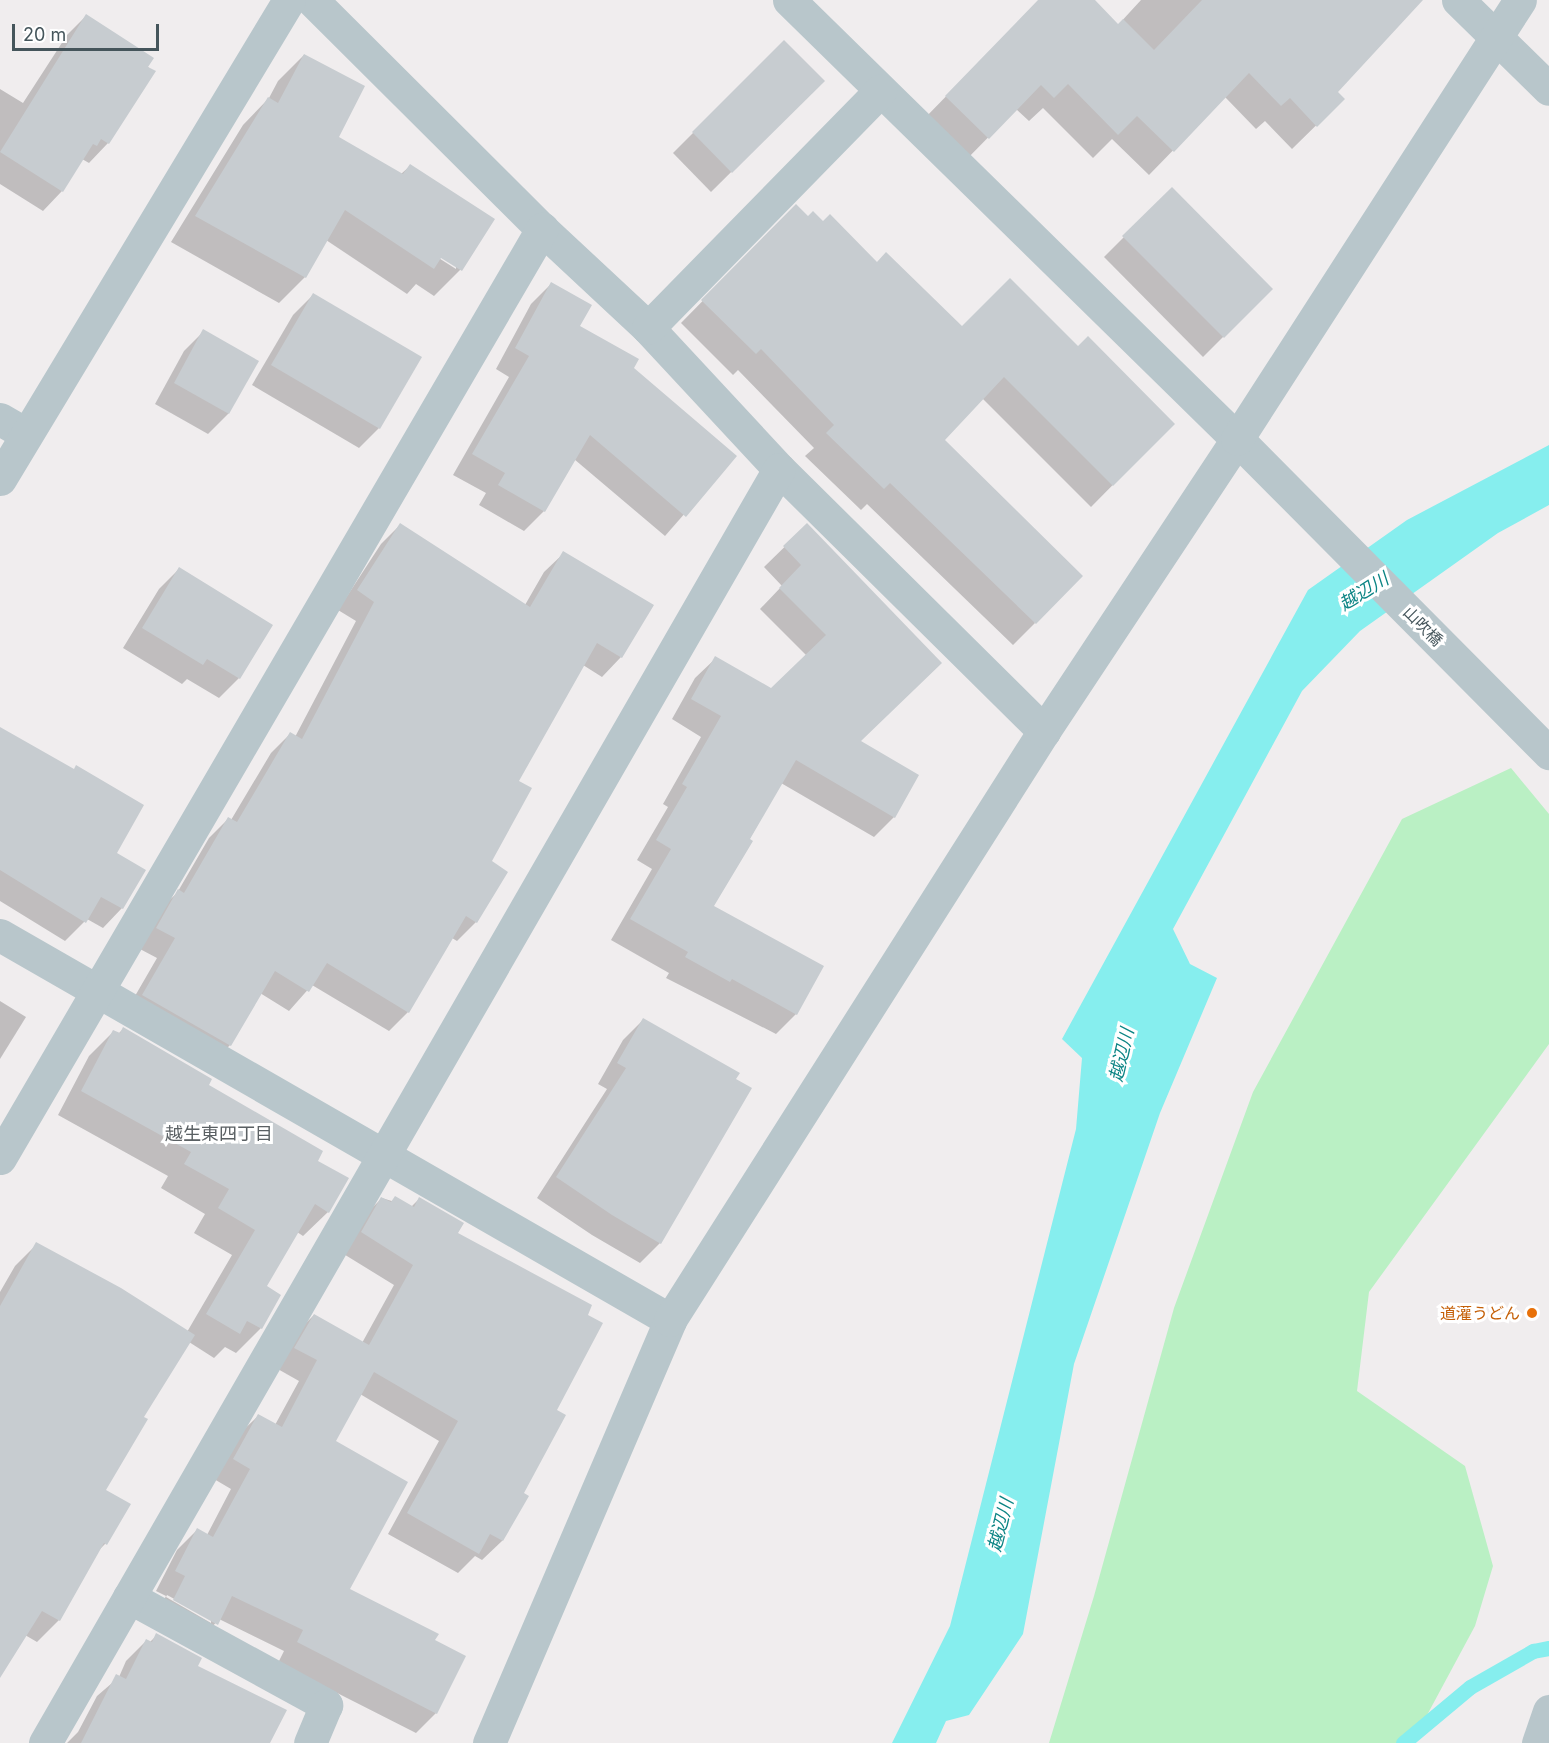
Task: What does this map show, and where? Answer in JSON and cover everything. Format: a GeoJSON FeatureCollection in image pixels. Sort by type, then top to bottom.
{"type":"FeatureCollection","features":[{"type":"Feature","properties":{"kind":"street"},"geometry":{"type":"LineString","coordinates":[[0,479],[13,426],[289,0]]}},
{"type":"Feature","properties":{"kind":"street"},"geometry":{"type":"LineString","coordinates":[[312,0],[542,229],[648,328],[779,469],[1044,730]]}},
{"type":"Feature","properties":{"kind":"street","name":"山吹橋"},"geometry":{"type":"LineString","coordinates":[[789,0],[1237,440],[1549,753]]}},
{"type":"Feature","properties":{"kind":"street"},"geometry":{"type":"LineString","coordinates":[[1458,0],[1549,89]]}},
{"type":"Feature","properties":{"kind":"street"},"geometry":{"type":"LineString","coordinates":[[489,1743],[670,1320],[1044,730],[1237,440],[1520,0]]}},
{"type":"Feature","properties":{"kind":"street"},"geometry":{"type":"LineString","coordinates":[[648,328],[880,91]]}},
{"type":"Feature","properties":{"kind":"street"},"geometry":{"type":"LineString","coordinates":[[0,1158],[542,229]]}},
{"type":"Feature","properties":{"kind":"street"},"geometry":{"type":"LineString","coordinates":[[45,1743],[386,1155],[779,469]]}},
{"type":"Feature","properties":{"kind":"street"},"geometry":{"type":"LineString","coordinates":[[0,935],[670,1320]]}},
{"type":"Feature","properties":{"kind":"street"},"geometry":{"type":"LineString","coordinates":[[129,1597],[326,1705],[310,1743]]}},
{"type":"Feature","properties":{"kind":"street"},"geometry":{"type":"LineString","coordinates":[[1538,1743],[1549,1711]]}},
{"type":"Feature","properties":{"kind":"green space"},"geometry":{"type":"Polygon","coordinates":[[[1511,768],[1549,814],[1549,1044],[1369,1292],[1357,1391],[1465,1466],[1493,1566],[1475,1626],[1412,1743],[1049,1743],[1094,1596],[1174,1308],[1253,1092],[1402,819],[1511,768]]]}},
{"type":"Feature","properties":{"kind":"water","name":"越辺川"},"geometry":{"type":"Polygon","coordinates":[[[1549,445],[1549,505],[1498,533],[1360,631],[1302,691],[1173,929],[1190,964],[1217,978],[1160,1113],[1074,1364],[1023,1634],[969,1715],[946,1721],[936,1743],[892,1743],[950,1626],[1076,1129],[1082,1058],[1062,1039],[1308,590],[1407,520],[1549,445]]]}},
{"type":"Feature","properties":{"kind":"building"},"geometry":{"type":"Polygon","coordinates":[[[1038,0],[1095,0],[1118,24],[1123,19],[1154,50],[1202,0],[1423,0],[1338,92],[1345,99],[1317,127],[1290,98],[1281,106],[1249,73],[1174,152],[1137,116],[1118,135],[1068,84],[1054,98],[1041,85],[989,139],[945,96],[1038,0]]]}},
{"type":"Feature","properties":{"kind":"building"},"geometry":{"type":"Polygon","coordinates":[[[86,14],[154,58],[148,67],[156,71],[109,144],[101,139],[97,146],[93,144],[63,192],[0,152],[86,14]]]}},
{"type":"Feature","properties":{"kind":"building"},"geometry":{"type":"Polygon","coordinates":[[[784,40],[825,81],[732,173],[692,132],[784,40]]]}},
{"type":"Feature","properties":{"kind":"building"},"geometry":{"type":"Polygon","coordinates":[[[304,54],[365,86],[339,137],[403,174],[410,164],[495,219],[462,271],[441,258],[434,269],[345,210],[306,278],[195,216],[268,97],[278,103],[304,54]]]}},
{"type":"Feature","properties":{"kind":"building"},"geometry":{"type":"Polygon","coordinates":[[[1172,187],[1273,289],[1224,338],[1122,236],[1172,187]]]}},
{"type":"Feature","properties":{"kind":"building"},"geometry":{"type":"Polygon","coordinates":[[[796,204],[808,216],[813,211],[823,221],[830,214],[877,262],[886,252],[962,326],[1010,278],[1078,346],[1088,336],[1175,424],[1113,486],[1004,377],[945,440],[1083,576],[1036,624],[890,483],[884,489],[826,433],[834,425],[761,349],[756,354],[701,300],[796,204]]]}},
{"type":"Feature","properties":{"kind":"building"},"geometry":{"type":"Polygon","coordinates":[[[551,282],[592,305],[580,326],[639,359],[634,368],[737,456],[686,517],[590,435],[545,512],[498,485],[505,473],[472,454],[529,356],[515,348],[551,282]]]}},
{"type":"Feature","properties":{"kind":"building"},"geometry":{"type":"Polygon","coordinates":[[[313,293],[422,357],[380,429],[271,365],[313,293]]]}},
{"type":"Feature","properties":{"kind":"building"},"geometry":{"type":"Polygon","coordinates":[[[203,329],[259,361],[229,414],[174,383],[203,329]]]}},
{"type":"Feature","properties":{"kind":"building"},"geometry":{"type":"Polygon","coordinates":[[[400,523],[530,607],[563,551],[654,605],[622,658],[597,643],[519,781],[532,788],[492,861],[508,872],[477,923],[466,916],[409,1013],[327,963],[309,992],[275,971],[231,1046],[142,995],[175,938],[156,928],[178,889],[184,893],[228,817],[237,822],[290,732],[302,739],[374,602],[357,590],[400,523]]]}},
{"type":"Feature","properties":{"kind":"building"},"geometry":{"type":"Polygon","coordinates":[[[807,523],[942,663],[861,741],[919,775],[895,818],[796,760],[750,839],[753,841],[714,906],[824,966],[797,1015],[732,979],[730,982],[685,957],[688,952],[630,919],[671,849],[656,840],[687,787],[682,784],[721,716],[691,699],[715,656],[771,688],[826,635],[779,588],[801,565],[783,546],[807,523]]]}},
{"type":"Feature","properties":{"kind":"building"},"geometry":{"type":"Polygon","coordinates":[[[179,567],[273,625],[240,679],[207,659],[203,665],[142,628],[179,567]]]}},
{"type":"Feature","properties":{"kind":"building"},"geometry":{"type":"Polygon","coordinates":[[[0,727],[74,769],[76,765],[144,805],[117,853],[146,870],[123,909],[101,897],[86,923],[0,870],[0,727]]]}},
{"type":"Feature","properties":{"kind":"building"},"geometry":{"type":"Polygon","coordinates":[[[643,1018],[740,1073],[736,1079],[752,1088],[661,1244],[612,1215],[556,1177],[626,1068],[617,1063],[643,1018]]]}},
{"type":"Feature","properties":{"kind":"building"},"geometry":{"type":"Polygon","coordinates":[[[123,1027],[212,1079],[209,1085],[323,1151],[318,1161],[349,1178],[329,1213],[315,1204],[267,1286],[281,1295],[262,1329],[247,1321],[240,1334],[206,1314],[255,1230],[218,1208],[229,1189],[184,1164],[191,1152],[81,1091],[113,1030],[120,1033],[123,1027]]]}},
{"type":"Feature","properties":{"kind":"building"},"geometry":{"type":"Polygon","coordinates":[[[395,1196],[414,1207],[419,1197],[464,1223],[458,1233],[592,1305],[588,1315],[603,1323],[557,1410],[566,1415],[524,1493],[529,1496],[503,1541],[490,1534],[479,1554],[407,1513],[458,1421],[374,1372],[336,1441],[408,1482],[350,1589],[439,1634],[435,1640],[466,1656],[437,1714],[297,1642],[303,1630],[232,1596],[218,1625],[173,1600],[185,1576],[175,1571],[197,1528],[213,1537],[250,1469],[233,1459],[258,1414],[282,1427],[317,1360],[294,1348],[314,1314],[369,1345],[413,1265],[361,1232],[381,1197],[391,1202],[395,1196]]]}},
{"type":"Feature","properties":{"kind":"building"},"geometry":{"type":"Polygon","coordinates":[[[36,1242],[121,1288],[195,1335],[144,1417],[148,1419],[106,1490],[131,1504],[107,1545],[104,1543],[60,1621],[42,1611],[0,1678],[0,1306],[36,1242]]]}},
{"type":"Feature","properties":{"kind":"building"},"geometry":{"type":"Polygon","coordinates":[[[156,1633],[202,1658],[198,1666],[287,1710],[270,1743],[81,1743],[116,1674],[126,1679],[146,1639],[152,1642],[156,1633]]]}},
{"type":"Feature","properties":{"kind":"waterway"},"geometry":{"type":"LineString","coordinates":[[1403,1743],[1470,1687],[1533,1651],[1549,1648]]}},
{"type":"Feature","properties":{"kind":"place","name":"道灌うどん"},"geometry":{"type":"Point","coordinates":[1532,1313]}},
{"type":"Feature","properties":{"kind":"district","name":"越生東四丁目"},"geometry":{"type":"Point","coordinates":[219,1134]}}]}
